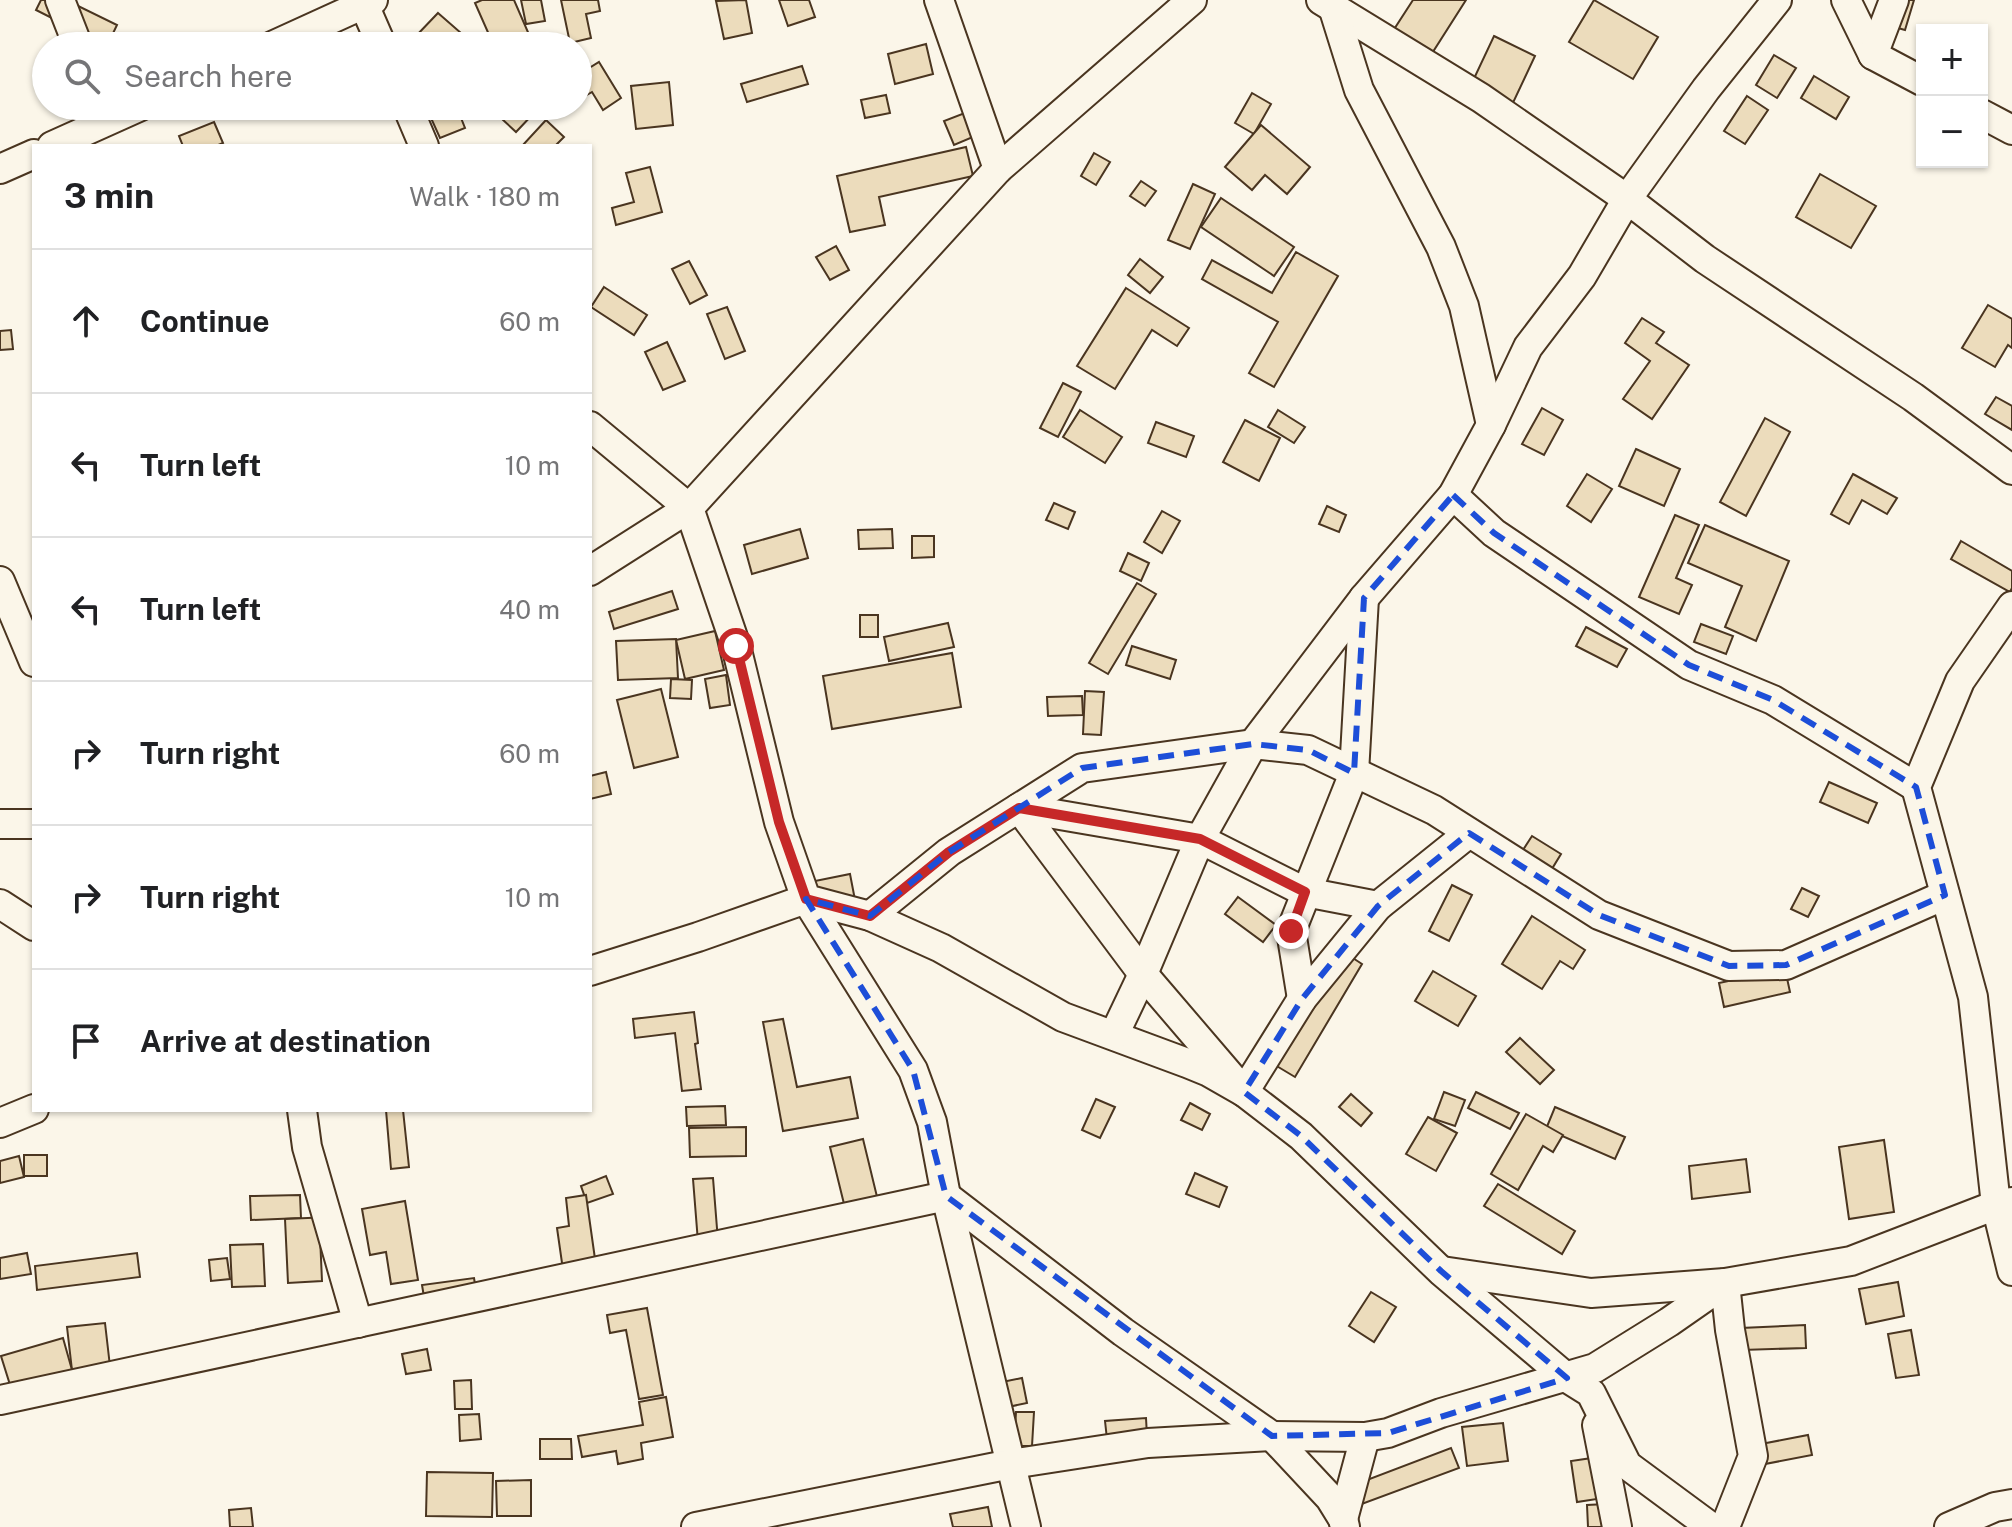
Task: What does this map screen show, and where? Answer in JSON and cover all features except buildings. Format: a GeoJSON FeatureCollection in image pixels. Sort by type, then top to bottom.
{"type":"FeatureCollection","features":[{"type":"Feature","properties":{"kind":"street"},"geometry":{"type":"LineString","coordinates":[[60,0],[73,32]]}},
{"type":"Feature","properties":{"kind":"street"},"geometry":{"type":"LineString","coordinates":[[939,0],[998,169]]}},
{"type":"Feature","properties":{"kind":"street"},"geometry":{"type":"LineString","coordinates":[[592,570],[689,508],[998,169],[1192,0]]}},
{"type":"Feature","properties":{"kind":"street"},"geometry":{"type":"LineString","coordinates":[[1114,1035],[1200,839],[1253,744],[1364,598],[1453,495],[1528,347],[1582,276],[1627,199],[1706,89],[1777,0]]}},
{"type":"Feature","properties":{"kind":"street"},"geometry":{"type":"LineString","coordinates":[[1846,0],[1873,55],[1916,78]]}},
{"type":"Feature","properties":{"kind":"street"},"geometry":{"type":"LineString","coordinates":[[1873,55],[1894,0]]}},
{"type":"Feature","properties":{"kind":"street"},"geometry":{"type":"LineString","coordinates":[[301,32],[366,1],[377,32]]}},
{"type":"Feature","properties":{"kind":"street"},"geometry":{"type":"LineString","coordinates":[[1327,4],[1481,98],[1627,199],[1705,259],[1913,397],[2012,470]]}},
{"type":"Feature","properties":{"kind":"street"},"geometry":{"type":"LineString","coordinates":[[1327,4],[1359,90],[1441,247],[1464,306],[1491,425]]}},
{"type":"Feature","properties":{"kind":"street"},"geometry":{"type":"LineString","coordinates":[[1988,117],[2012,130]]}},
{"type":"Feature","properties":{"kind":"street"},"geometry":{"type":"LineString","coordinates":[[55,144],[94,120]]}},
{"type":"Feature","properties":{"kind":"street"},"geometry":{"type":"LineString","coordinates":[[413,120],[423,144]]}},
{"type":"Feature","properties":{"kind":"street"},"geometry":{"type":"LineString","coordinates":[[0,169],[32,155]]}},
{"type":"Feature","properties":{"kind":"street"},"geometry":{"type":"LineString","coordinates":[[592,428],[689,508],[736,646],[779,822],[806,899],[913,1070],[932,1122],[946,1196],[1026,1527]]}},
{"type":"Feature","properties":{"kind":"street"},"geometry":{"type":"LineString","coordinates":[[1453,495],[1494,533],[1689,665],[1773,700],[1916,787]]}},
{"type":"Feature","properties":{"kind":"street"},"geometry":{"type":"LineString","coordinates":[[0,581],[32,657]]}},
{"type":"Feature","properties":{"kind":"street"},"geometry":{"type":"LineString","coordinates":[[1302,999],[1291,931],[1354,773],[1364,598]]}},
{"type":"Feature","properties":{"kind":"street"},"geometry":{"type":"LineString","coordinates":[[2012,606],[1960,681],[1916,787],[1973,997],[2012,1271]]}},
{"type":"Feature","properties":{"kind":"street"},"geometry":{"type":"LineString","coordinates":[[870,916],[949,852],[1082,768],[1253,744],[1308,750],[1434,810],[1599,915],[1729,966],[1786,965],[1945,895]]}},
{"type":"Feature","properties":{"kind":"street"},"geometry":{"type":"LineString","coordinates":[[1019,808],[1200,839],[1305,892],[1378,906]]}},
{"type":"Feature","properties":{"kind":"street"},"geometry":{"type":"LineString","coordinates":[[1019,808],[1143,974],[1244,1092]]}},
{"type":"Feature","properties":{"kind":"street"},"geometry":{"type":"LineString","coordinates":[[0,824],[32,824]]}},
{"type":"Feature","properties":{"kind":"street"},"geometry":{"type":"LineString","coordinates":[[1244,1092],[1302,999],[1378,906],[1469,833]]}},
{"type":"Feature","properties":{"kind":"street"},"geometry":{"type":"LineString","coordinates":[[592,970],[806,899],[870,916],[941,948],[1063,1017],[1209,1072],[1244,1092],[1301,1136],[1441,1271],[1567,1378],[1591,1393],[1627,1465],[1711,1527]]}},
{"type":"Feature","properties":{"kind":"street"},"geometry":{"type":"LineString","coordinates":[[0,904],[32,925]]}},
{"type":"Feature","properties":{"kind":"street"},"geometry":{"type":"LineString","coordinates":[[0,1123],[32,1110]]}},
{"type":"Feature","properties":{"kind":"street"},"geometry":{"type":"LineString","coordinates":[[302,1112],[307,1147],[358,1323]]}},
{"type":"Feature","properties":{"kind":"street"},"geometry":{"type":"LineString","coordinates":[[0,1400],[946,1196],[1123,1332],[1272,1436],[1330,1498],[1344,1523]]}},
{"type":"Feature","properties":{"kind":"street"},"geometry":{"type":"LineString","coordinates":[[1441,1271],[1591,1293],[1725,1283],[1851,1261],[2004,1204]]}},
{"type":"Feature","properties":{"kind":"street"},"geometry":{"type":"LineString","coordinates":[[696,1527],[1011,1464],[1148,1443],[1272,1436],[1365,1437],[1388,1433],[1441,1413],[1595,1368],[1725,1283]]}},
{"type":"Feature","properties":{"kind":"street"},"geometry":{"type":"LineString","coordinates":[[1725,1283],[1730,1330],[1753,1456],[1725,1527]]}},
{"type":"Feature","properties":{"kind":"street"},"geometry":{"type":"LineString","coordinates":[[1591,1393],[1617,1527]]}},
{"type":"Feature","properties":{"kind":"street"},"geometry":{"type":"LineString","coordinates":[[1344,1523],[1365,1437]]}},
{"type":"Feature","properties":{"kind":"street"},"geometry":{"type":"LineString","coordinates":[[1949,1527],[1995,1507],[2012,1504]]}},
{"type":"Feature","properties":{"kind":"highlighted area"},"geometry":{"type":"Polygon","coordinates":[[[1453,495],[1494,533],[1689,665],[1773,700],[1916,787],[1945,895],[1786,965],[1729,966],[1599,915],[1469,833],[1378,906],[1302,999],[1244,1092],[1301,1136],[1441,1271],[1567,1378],[1388,1433],[1272,1436],[946,1196],[913,1070],[806,899],[870,916],[949,852],[1082,768],[1253,744],[1308,750],[1354,773],[1364,598],[1453,495]]]}},
{"type":"Feature","properties":{"kind":"route"},"geometry":{"type":"LineString","coordinates":[[736,646],[779,822],[806,899],[870,916],[949,852],[1019,808],[1200,839],[1305,892],[1291,931]]}}]}
